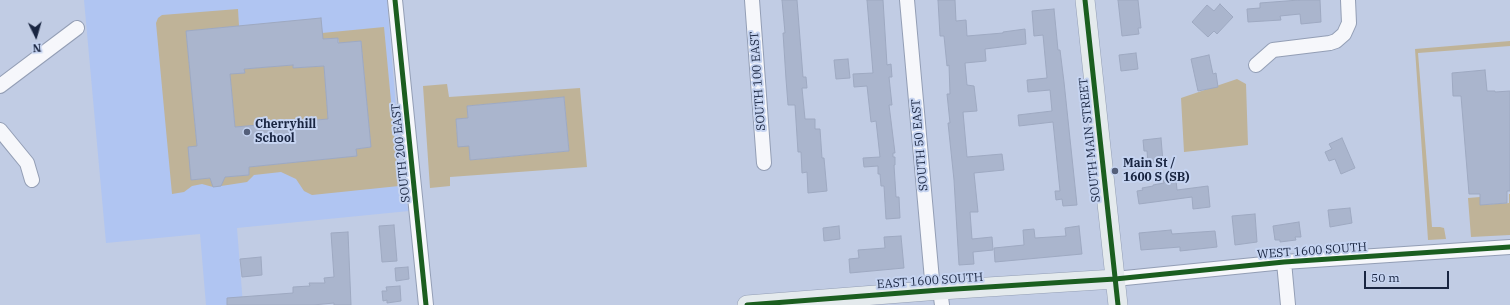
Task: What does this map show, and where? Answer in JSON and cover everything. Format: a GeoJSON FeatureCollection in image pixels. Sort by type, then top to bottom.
{"type":"FeatureCollection","features":[{"type":"Feature","properties":{"kind":"street","name":"SOUTH 200 EAST"},"geometry":{"type":"LineString","coordinates":[[395,0],[426,305]]}},
{"type":"Feature","properties":{"kind":"street","name":"SOUTH 100 EAST"},"geometry":{"type":"LineString","coordinates":[[752,0],[764,163]]}},
{"type":"Feature","properties":{"kind":"street","name":"SOUTH 50 EAST"},"geometry":{"type":"LineString","coordinates":[[907,0],[938,295]]}},
{"type":"Feature","properties":{"kind":"street","name":"SOUTH MAIN STREET"},"geometry":{"type":"LineString","coordinates":[[1085,0],[1118,305]]}},
{"type":"Feature","properties":{"kind":"street"},"geometry":{"type":"LineString","coordinates":[[1256,65],[1273,50],[1336,41],[1347,29],[1350,18],[1348,0]]}},
{"type":"Feature","properties":{"kind":"street"},"geometry":{"type":"LineString","coordinates":[[0,86],[77,28]]}},
{"type":"Feature","properties":{"kind":"street"},"geometry":{"type":"LineString","coordinates":[[0,130],[27,163],[32,180]]}},
{"type":"Feature","properties":{"kind":"street","name":"WEST 1600 SOUTH"},"geometry":{"type":"LineString","coordinates":[[1115,279],[1284,262],[1510,247]]}},
{"type":"Feature","properties":{"kind":"street"},"geometry":{"type":"LineString","coordinates":[[1284,262],[1288,305]]}},
{"type":"Feature","properties":{"kind":"street","name":"EAST 1600 SOUTH"},"geometry":{"type":"LineString","coordinates":[[747,305],[938,295],[1115,279]]}},
{"type":"Feature","properties":{"kind":"shaded area","name":"Cherryhill School"},"geometry":{"type":"Polygon","coordinates":[[[84,0],[387,0],[403,191],[409,211],[237,228],[243,305],[206,305],[200,234],[106,243],[84,0]]]}},
{"type":"Feature","properties":{"kind":"shaded area"},"geometry":{"type":"Polygon","coordinates":[[[238,9],[239,26],[186,31],[197,146],[191,180],[210,178],[213,187],[202,184],[192,186],[184,192],[172,194],[156,23],[158,18],[162,15],[238,9]]]}},
{"type":"Feature","properties":{"kind":"shaded area"},"geometry":{"type":"Polygon","coordinates":[[[384,27],[399,186],[312,195],[304,191],[296,179],[281,172],[254,175],[247,182],[221,186],[225,177],[249,175],[249,167],[356,156],[356,149],[371,147],[361,41],[339,43],[338,38],[323,39],[322,33],[384,27]]]}},
{"type":"Feature","properties":{"kind":"shaded area"},"geometry":{"type":"Polygon","coordinates":[[[1510,41],[1510,46],[1418,53],[1432,227],[1444,228],[1446,239],[1428,240],[1415,49],[1510,41]]]}},
{"type":"Feature","properties":{"kind":"shaded area"},"geometry":{"type":"Polygon","coordinates":[[[293,65],[294,68],[324,66],[328,119],[235,127],[230,74],[244,73],[244,69],[293,65]]]}},
{"type":"Feature","properties":{"kind":"shaded area"},"geometry":{"type":"Polygon","coordinates":[[[1237,79],[1246,84],[1248,145],[1184,152],[1181,98],[1237,79]]]}},
{"type":"Feature","properties":{"kind":"shaded area"},"geometry":{"type":"Polygon","coordinates":[[[447,84],[449,97],[580,88],[587,167],[450,177],[450,186],[430,188],[423,86],[447,84]],[[564,97],[467,106],[468,118],[456,120],[458,146],[469,146],[470,160],[569,151],[564,97]]]}},
{"type":"Feature","properties":{"kind":"shaded area"},"geometry":{"type":"Polygon","coordinates":[[[1509,194],[1510,235],[1471,237],[1468,198],[1480,197],[1481,205],[1509,203],[1509,194]]]}},
{"type":"Feature","properties":{"kind":"building"},"geometry":{"type":"Polygon","coordinates":[[[782,0],[797,0],[803,77],[806,77],[807,88],[802,88],[805,119],[815,119],[815,129],[820,129],[822,158],[824,158],[827,191],[808,193],[807,172],[802,173],[801,152],[798,152],[795,105],[788,105],[782,0]]]}},
{"type":"Feature","properties":{"kind":"building"},"geometry":{"type":"Polygon","coordinates":[[[867,0],[883,0],[887,65],[891,64],[892,77],[889,77],[892,105],[889,105],[895,153],[893,153],[893,157],[895,157],[896,197],[899,197],[900,218],[886,219],[884,186],[881,186],[878,166],[864,167],[863,158],[880,157],[876,121],[871,122],[867,86],[854,87],[853,74],[873,73],[867,0]]]}},
{"type":"Feature","properties":{"kind":"building"},"geometry":{"type":"Polygon","coordinates":[[[938,0],[955,0],[956,21],[966,20],[967,36],[1003,33],[1025,29],[1026,44],[985,49],[986,61],[965,63],[967,85],[974,86],[977,111],[963,112],[967,157],[1002,154],[1004,170],[974,173],[978,212],[970,212],[972,239],[992,237],[993,250],[973,252],[974,264],[959,265],[954,180],[948,123],[950,123],[947,94],[950,94],[949,65],[947,66],[944,36],[940,36],[938,0]]]}},
{"type":"Feature","properties":{"kind":"building"},"geometry":{"type":"Polygon","coordinates":[[[1118,0],[1138,0],[1141,28],[1138,28],[1139,34],[1122,36],[1118,0]]]}},
{"type":"Feature","properties":{"kind":"building"},"geometry":{"type":"Polygon","coordinates":[[[1320,0],[1321,22],[1301,24],[1300,14],[1280,16],[1281,20],[1248,22],[1247,9],[1260,8],[1260,3],[1320,0]]]}},
{"type":"Feature","properties":{"kind":"building"},"geometry":{"type":"Polygon","coordinates":[[[1220,4],[1233,17],[1217,34],[1214,31],[1208,37],[1192,22],[1207,5],[1214,11],[1220,4]]]}},
{"type":"Feature","properties":{"kind":"building"},"geometry":{"type":"Polygon","coordinates":[[[1054,9],[1058,50],[1060,50],[1064,82],[1077,205],[1063,206],[1062,199],[1056,200],[1055,191],[1060,191],[1053,122],[1019,126],[1018,115],[1052,111],[1050,90],[1028,92],[1027,80],[1047,78],[1043,35],[1034,36],[1032,11],[1054,9]]]}},
{"type":"Feature","properties":{"kind":"building"},"geometry":{"type":"Polygon","coordinates":[[[321,18],[323,39],[338,38],[338,43],[361,41],[371,147],[356,149],[357,156],[249,167],[249,175],[225,177],[221,186],[213,187],[210,178],[191,180],[188,147],[197,146],[186,31],[321,18]],[[293,65],[244,69],[245,73],[230,74],[235,127],[328,119],[324,66],[293,68],[293,65]]]}},
{"type":"Feature","properties":{"kind":"building"},"geometry":{"type":"Polygon","coordinates":[[[1136,53],[1138,69],[1121,71],[1119,55],[1136,53]]]}},
{"type":"Feature","properties":{"kind":"building"},"geometry":{"type":"Polygon","coordinates":[[[1209,55],[1213,74],[1216,73],[1218,87],[1198,91],[1191,59],[1209,55]]]}},
{"type":"Feature","properties":{"kind":"building"},"geometry":{"type":"Polygon","coordinates":[[[848,59],[850,78],[836,79],[834,60],[848,59]]]}},
{"type":"Feature","properties":{"kind":"building"},"geometry":{"type":"Polygon","coordinates":[[[1485,70],[1487,91],[1510,91],[1510,191],[1507,191],[1507,203],[1480,205],[1480,194],[1469,194],[1461,96],[1453,96],[1452,73],[1485,70]]]}},
{"type":"Feature","properties":{"kind":"building"},"geometry":{"type":"Polygon","coordinates":[[[564,97],[569,151],[470,160],[469,146],[458,147],[456,119],[468,118],[467,106],[564,97]]]}},
{"type":"Feature","properties":{"kind":"building"},"geometry":{"type":"Polygon","coordinates":[[[1161,138],[1163,162],[1148,163],[1147,151],[1144,151],[1143,140],[1161,138]]]}},
{"type":"Feature","properties":{"kind":"building"},"geometry":{"type":"Polygon","coordinates":[[[1342,138],[1355,168],[1341,174],[1335,159],[1329,161],[1325,152],[1332,149],[1329,144],[1342,138]]]}},
{"type":"Feature","properties":{"kind":"building"},"geometry":{"type":"Polygon","coordinates":[[[1176,179],[1177,190],[1208,186],[1210,207],[1193,209],[1192,197],[1139,204],[1137,191],[1143,190],[1142,188],[1164,183],[1163,180],[1176,179]]]}},
{"type":"Feature","properties":{"kind":"building"},"geometry":{"type":"Polygon","coordinates":[[[1350,208],[1352,223],[1330,227],[1328,210],[1350,208]]]}},
{"type":"Feature","properties":{"kind":"building"},"geometry":{"type":"Polygon","coordinates":[[[1255,214],[1257,242],[1235,245],[1232,216],[1255,214]]]}},
{"type":"Feature","properties":{"kind":"building"},"geometry":{"type":"Polygon","coordinates":[[[1299,222],[1301,237],[1295,237],[1296,240],[1280,242],[1280,240],[1275,240],[1273,226],[1299,222]]]}},
{"type":"Feature","properties":{"kind":"building"},"geometry":{"type":"Polygon","coordinates":[[[394,225],[397,261],[382,262],[379,226],[394,225]]]}},
{"type":"Feature","properties":{"kind":"building"},"geometry":{"type":"Polygon","coordinates":[[[839,226],[840,239],[824,241],[823,228],[839,226]]]}},
{"type":"Feature","properties":{"kind":"building"},"geometry":{"type":"Polygon","coordinates":[[[1079,226],[1082,254],[995,262],[994,248],[1024,245],[1023,230],[1034,229],[1035,238],[1066,236],[1065,228],[1079,226]]]}},
{"type":"Feature","properties":{"kind":"building"},"geometry":{"type":"Polygon","coordinates":[[[1171,230],[1172,234],[1215,231],[1217,247],[1180,251],[1180,247],[1141,250],[1139,233],[1171,230]]]}},
{"type":"Feature","properties":{"kind":"building"},"geometry":{"type":"Polygon","coordinates":[[[348,232],[351,305],[334,305],[334,303],[313,305],[227,305],[227,298],[293,293],[293,287],[310,286],[309,283],[325,283],[324,278],[334,277],[331,233],[348,232]]]}},
{"type":"Feature","properties":{"kind":"building"},"geometry":{"type":"Polygon","coordinates":[[[901,236],[904,268],[850,273],[849,259],[859,258],[858,250],[885,248],[884,237],[901,236]]]}},
{"type":"Feature","properties":{"kind":"building"},"geometry":{"type":"Polygon","coordinates":[[[261,257],[262,275],[242,277],[240,259],[261,257]]]}},
{"type":"Feature","properties":{"kind":"building"},"geometry":{"type":"Polygon","coordinates":[[[408,267],[409,279],[396,281],[395,268],[408,267]]]}},
{"type":"Feature","properties":{"kind":"building"},"geometry":{"type":"Polygon","coordinates":[[[400,286],[401,301],[387,303],[387,300],[383,301],[382,291],[387,291],[386,287],[400,286]]]}},
{"type":"Feature","properties":{"kind":"cycle path"},"geometry":{"type":"LineString","coordinates":[[395,0],[426,305]]}},
{"type":"Feature","properties":{"kind":"cycle path"},"geometry":{"type":"LineString","coordinates":[[1085,0],[1118,305]]}},
{"type":"Feature","properties":{"kind":"cycle path"},"geometry":{"type":"LineString","coordinates":[[747,305],[940,290],[1115,279],[1284,262],[1510,247]]}},
{"type":"Feature","properties":{"kind":"place","name":"Cherryhill School"},"geometry":{"type":"Point","coordinates":[247,132]}},
{"type":"Feature","properties":{"kind":"place","name":"Main St / 1600 S (SB)"},"geometry":{"type":"Point","coordinates":[1115,171]}}]}
